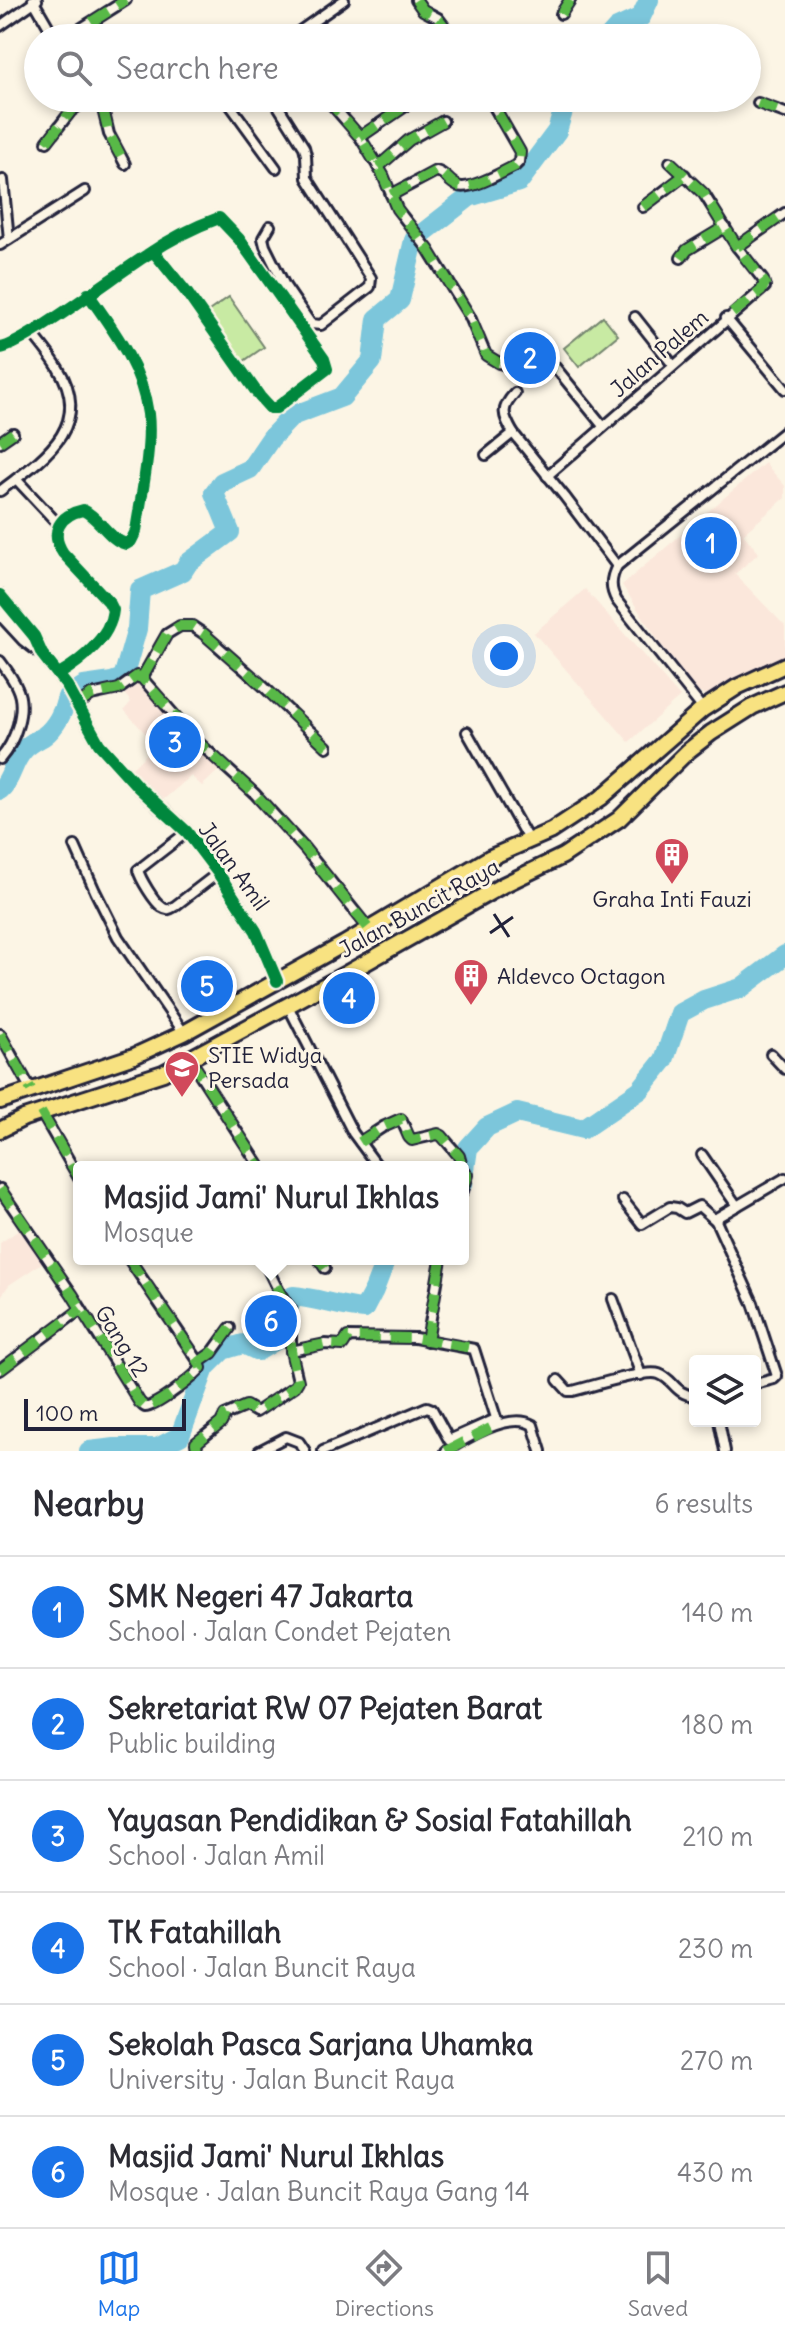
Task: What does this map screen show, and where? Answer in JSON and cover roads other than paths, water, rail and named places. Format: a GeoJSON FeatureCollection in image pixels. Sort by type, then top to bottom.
{"type":"FeatureCollection","features":[{"type":"Feature","properties":{"kind":"main road","name":"Jalan Buncit Raya"},"geometry":{"type":"LineString","coordinates":[[0,1101],[134,1056],[184,1033],[489,858],[551,831],[601,798],[703,709],[737,687],[785,665]]}},
{"type":"Feature","properties":{"kind":"main road","name":"Jalan Buncit Raya"},"geometry":{"type":"LineString","coordinates":[[0,1130],[41,1112],[163,1073],[503,885],[563,856],[619,819],[669,769],[719,727],[785,692]]}},
{"type":"Feature","properties":{"kind":"main road"},"geometry":{"type":"LineString","coordinates":[[653,752],[666,760],[669,769]]}},
{"type":"Feature","properties":{"kind":"street"},"geometry":{"type":"LineString","coordinates":[[88,24],[126,0]]}},
{"type":"Feature","properties":{"kind":"street"},"geometry":{"type":"LineString","coordinates":[[310,24],[344,0]]}},
{"type":"Feature","properties":{"kind":"street"},"geometry":{"type":"LineString","coordinates":[[416,0],[423,10],[442,24]]}},
{"type":"Feature","properties":{"kind":"street"},"geometry":{"type":"LineString","coordinates":[[561,14],[570,0]]}},
{"type":"Feature","properties":{"kind":"street"},"geometry":{"type":"LineString","coordinates":[[0,26],[35,1],[47,24]]}},
{"type":"Feature","properties":{"kind":"street"},"geometry":{"type":"LineString","coordinates":[[761,104],[785,113]]}},
{"type":"Feature","properties":{"kind":"street"},"geometry":{"type":"LineString","coordinates":[[47,142],[70,112]]}},
{"type":"Feature","properties":{"kind":"street"},"geometry":{"type":"LineString","coordinates":[[104,112],[109,134],[125,164]]}},
{"type":"Feature","properties":{"kind":"street"},"geometry":{"type":"LineString","coordinates":[[235,112],[276,168]]}},
{"type":"Feature","properties":{"kind":"street"},"geometry":{"type":"LineString","coordinates":[[270,226],[263,238],[265,246],[285,286],[311,324],[321,325],[370,287],[371,278],[307,178],[304,147],[282,112]]}},
{"type":"Feature","properties":{"kind":"street"},"geometry":{"type":"LineString","coordinates":[[338,112],[360,137],[397,209],[428,249],[470,317],[486,355],[499,363],[521,369],[555,367],[603,426]]}},
{"type":"Feature","properties":{"kind":"street"},"geometry":{"type":"LineString","coordinates":[[360,137],[397,112]]}},
{"type":"Feature","properties":{"kind":"street"},"geometry":{"type":"LineString","coordinates":[[391,195],[436,171],[441,171],[456,185],[464,187],[501,173],[519,162],[520,152],[497,112]]}},
{"type":"Feature","properties":{"kind":"street"},"geometry":{"type":"LineString","coordinates":[[378,167],[409,140],[443,121]]}},
{"type":"Feature","properties":{"kind":"street"},"geometry":{"type":"LineString","coordinates":[[670,162],[704,194],[765,285],[726,318]]}},
{"type":"Feature","properties":{"kind":"street"},"geometry":{"type":"LineString","coordinates":[[643,207],[685,175]]}},
{"type":"Feature","properties":{"kind":"street"},"geometry":{"type":"LineString","coordinates":[[3,180],[9,239]]}},
{"type":"Feature","properties":{"kind":"street"},"geometry":{"type":"LineString","coordinates":[[0,245],[85,191]]}},
{"type":"Feature","properties":{"kind":"street"},"geometry":{"type":"LineString","coordinates":[[737,247],[785,213]]}},
{"type":"Feature","properties":{"kind":"street"},"geometry":{"type":"LineString","coordinates":[[0,348],[10,346],[32,333],[153,251],[217,218],[222,219],[324,359],[327,369],[276,408],[270,408],[153,251]]}},
{"type":"Feature","properties":{"kind":"street"},"geometry":{"type":"LineString","coordinates":[[681,258],[687,250],[725,227]]}},
{"type":"Feature","properties":{"kind":"street"},"geometry":{"type":"LineString","coordinates":[[59,674],[92,647],[108,628],[113,614],[109,602],[57,545],[55,533],[73,513],[83,510],[91,514],[115,539],[126,544],[134,537],[148,429],[148,415],[136,372],[120,340],[88,294]]}},
{"type":"Feature","properties":{"kind":"street"},"geometry":{"type":"LineString","coordinates":[[635,317],[673,365]]}},
{"type":"Feature","properties":{"kind":"street","name":"Jalan Palem"},"geometry":{"type":"LineString","coordinates":[[547,476],[726,318],[785,389]]}},
{"type":"Feature","properties":{"kind":"street"},"geometry":{"type":"LineString","coordinates":[[0,491],[51,452],[67,422],[67,387],[59,369],[32,333]]}},
{"type":"Feature","properties":{"kind":"street"},"geometry":{"type":"LineString","coordinates":[[515,393],[505,403],[507,423],[617,566]]}},
{"type":"Feature","properties":{"kind":"street"},"geometry":{"type":"LineString","coordinates":[[703,709],[617,601],[611,584],[617,566],[785,431]]}},
{"type":"Feature","properties":{"kind":"street"},"geometry":{"type":"LineString","coordinates":[[0,442],[13,433]]}},
{"type":"Feature","properties":{"kind":"street"},"geometry":{"type":"LineString","coordinates":[[486,455],[513,433]]}},
{"type":"Feature","properties":{"kind":"street"},"geometry":{"type":"LineString","coordinates":[[16,479],[59,525]]}},
{"type":"Feature","properties":{"kind":"street","name":"Jalan Amil"},"geometry":{"type":"LineString","coordinates":[[0,595],[27,627],[42,654],[67,686],[99,744],[187,832],[218,873],[256,931],[277,981]]}},
{"type":"Feature","properties":{"kind":"street","name":"Jalan Amil"},"geometry":{"type":"LineString","coordinates":[[0,614],[42,654]]}},
{"type":"Feature","properties":{"kind":"street"},"geometry":{"type":"LineString","coordinates":[[142,678],[167,634],[180,626],[192,626],[262,685],[327,747]]}},
{"type":"Feature","properties":{"kind":"street"},"geometry":{"type":"LineString","coordinates":[[0,661],[18,688],[21,705],[11,741],[0,759]]}},
{"type":"Feature","properties":{"kind":"street"},"geometry":{"type":"LineString","coordinates":[[76,703],[91,695],[124,686],[137,676],[142,678],[199,743],[264,803],[369,929]]}},
{"type":"Feature","properties":{"kind":"street"},"geometry":{"type":"LineString","coordinates":[[467,732],[529,841]]}},
{"type":"Feature","properties":{"kind":"street"},"geometry":{"type":"LineString","coordinates":[[187,832],[138,870],[139,877],[161,907],[168,909],[175,906],[218,873]]}},
{"type":"Feature","properties":{"kind":"street"},"geometry":{"type":"LineString","coordinates":[[75,846],[118,937],[184,1033]]}},
{"type":"Feature","properties":{"kind":"street"},"geometry":{"type":"LineString","coordinates":[[288,1006],[335,1100],[374,1161]]}},
{"type":"Feature","properties":{"kind":"street"},"geometry":{"type":"LineString","coordinates":[[0,1034],[31,1090]]}},
{"type":"Feature","properties":{"kind":"street"},"geometry":{"type":"LineString","coordinates":[[771,1054],[785,1069]]}},
{"type":"Feature","properties":{"kind":"street"},"geometry":{"type":"LineString","coordinates":[[190,1059],[256,1161]]}},
{"type":"Feature","properties":{"kind":"street"},"geometry":{"type":"LineString","coordinates":[[41,1112],[73,1168]]}},
{"type":"Feature","properties":{"kind":"street"},"geometry":{"type":"LineString","coordinates":[[360,1142],[401,1119],[412,1140],[438,1134],[461,1161]]}},
{"type":"Feature","properties":{"kind":"street"},"geometry":{"type":"LineString","coordinates":[[702,1155],[737,1206]]}},
{"type":"Feature","properties":{"kind":"street"},"geometry":{"type":"LineString","coordinates":[[716,1221],[716,1218],[785,1178]]}},
{"type":"Feature","properties":{"kind":"street","name":"Gang 12"},"geometry":{"type":"LineString","coordinates":[[0,1189],[144,1407],[154,1404],[195,1376],[201,1368],[199,1362]]}},
{"type":"Feature","properties":{"kind":"street"},"geometry":{"type":"LineString","coordinates":[[623,1200],[642,1224],[670,1207],[685,1213],[699,1206],[716,1221],[753,1303],[777,1376],[761,1382]]}},
{"type":"Feature","properties":{"kind":"street"},"geometry":{"type":"LineString","coordinates":[[133,1265],[199,1362],[212,1353],[230,1328]]}},
{"type":"Feature","properties":{"kind":"street"},"geometry":{"type":"LineString","coordinates":[[197,1451],[196,1443],[221,1423],[225,1415],[246,1406],[256,1412],[298,1381],[291,1351],[288,1306],[266,1265]]}},
{"type":"Feature","properties":{"kind":"street"},"geometry":{"type":"LineString","coordinates":[[427,1341],[440,1265]]}},
{"type":"Feature","properties":{"kind":"street"},"geometry":{"type":"LineString","coordinates":[[613,1299],[641,1375]]}},
{"type":"Feature","properties":{"kind":"street"},"geometry":{"type":"LineString","coordinates":[[0,1370],[81,1309]]}},
{"type":"Feature","properties":{"kind":"street"},"geometry":{"type":"LineString","coordinates":[[291,1351],[325,1344],[343,1345],[348,1337],[387,1336],[472,1348],[476,1351],[497,1421]]}},
{"type":"Feature","properties":{"kind":"street"},"geometry":{"type":"LineString","coordinates":[[558,1380],[568,1391],[573,1391],[652,1372],[660,1374],[682,1394],[689,1395]]}},
{"type":"Feature","properties":{"kind":"street"},"geometry":{"type":"LineString","coordinates":[[323,1451],[427,1407],[432,1409],[449,1440],[497,1421],[529,1422],[533,1425],[541,1451]]}},
{"type":"Feature","properties":{"kind":"street"},"geometry":{"type":"LineString","coordinates":[[446,1451],[497,1421]]}},
{"type":"Feature","properties":{"kind":"street"},"geometry":{"type":"LineString","coordinates":[[720,1427],[725,1451]]}},
{"type":"Feature","properties":{"kind":"street"},"geometry":{"type":"LineString","coordinates":[[259,1451],[286,1437],[299,1442],[305,1451]]}},
{"type":"Feature","properties":{"kind":"waterway"},"geometry":{"type":"LineString","coordinates":[[626,24],[641,17],[649,0]]}},
{"type":"Feature","properties":{"kind":"waterway"},"geometry":{"type":"LineString","coordinates":[[0,790],[25,749],[56,723],[67,697],[84,686],[123,678],[137,629],[140,590],[183,571],[188,563],[230,532],[214,493],[222,482],[250,469],[271,438],[292,416],[342,397],[372,361],[377,319],[400,300],[414,240],[469,197],[519,182],[557,131],[563,112]]}},
{"type":"Feature","properties":{"kind":"waterway"},"geometry":{"type":"LineString","coordinates":[[466,1161],[468,1148],[487,1127],[517,1113],[583,1129],[640,1090],[664,1060],[680,1013],[704,1000],[741,988],[785,955]]}},
{"type":"Feature","properties":{"kind":"waterway"},"geometry":{"type":"LineString","coordinates":[[89,1451],[157,1448],[180,1436],[205,1368],[223,1350],[243,1344],[258,1351],[278,1339],[293,1296],[364,1309],[384,1265]]}},
{"type":"Feature","properties":{"kind":"place","name":"Sekretariat RW 07 Pejaten Barat"},"geometry":{"type":"Point","coordinates":[530,358]}},
{"type":"Feature","properties":{"kind":"place","name":"SMK Negeri 47 Jakarta"},"geometry":{"type":"Point","coordinates":[711,543]}},
{"type":"Feature","properties":{"kind":"place","name":"Yayasan Pendidikan & Sosial Fatahillah"},"geometry":{"type":"Point","coordinates":[175,742]}},
{"type":"Feature","properties":{"kind":"place","name":"Graha Inti Fauzi"},"geometry":{"type":"Point","coordinates":[672,886]}},
{"type":"Feature","properties":{"kind":"place","name":"Sekolah Pasca Sarjana Uhamka"},"geometry":{"type":"Point","coordinates":[207,986]}},
{"type":"Feature","properties":{"kind":"place","name":"TK Fatahillah"},"geometry":{"type":"Point","coordinates":[349,998]}},
{"type":"Feature","properties":{"kind":"place","name":"Aldevco Octagon"},"geometry":{"type":"Point","coordinates":[471,1007]}},
{"type":"Feature","properties":{"kind":"place","name":"STIE Widya Persada"},"geometry":{"type":"Point","coordinates":[182,1099]}},
{"type":"Feature","properties":{"kind":"place","name":"Masjid Jami' Nurul Ikhlas"},"geometry":{"type":"Point","coordinates":[271,1321]}}]}
